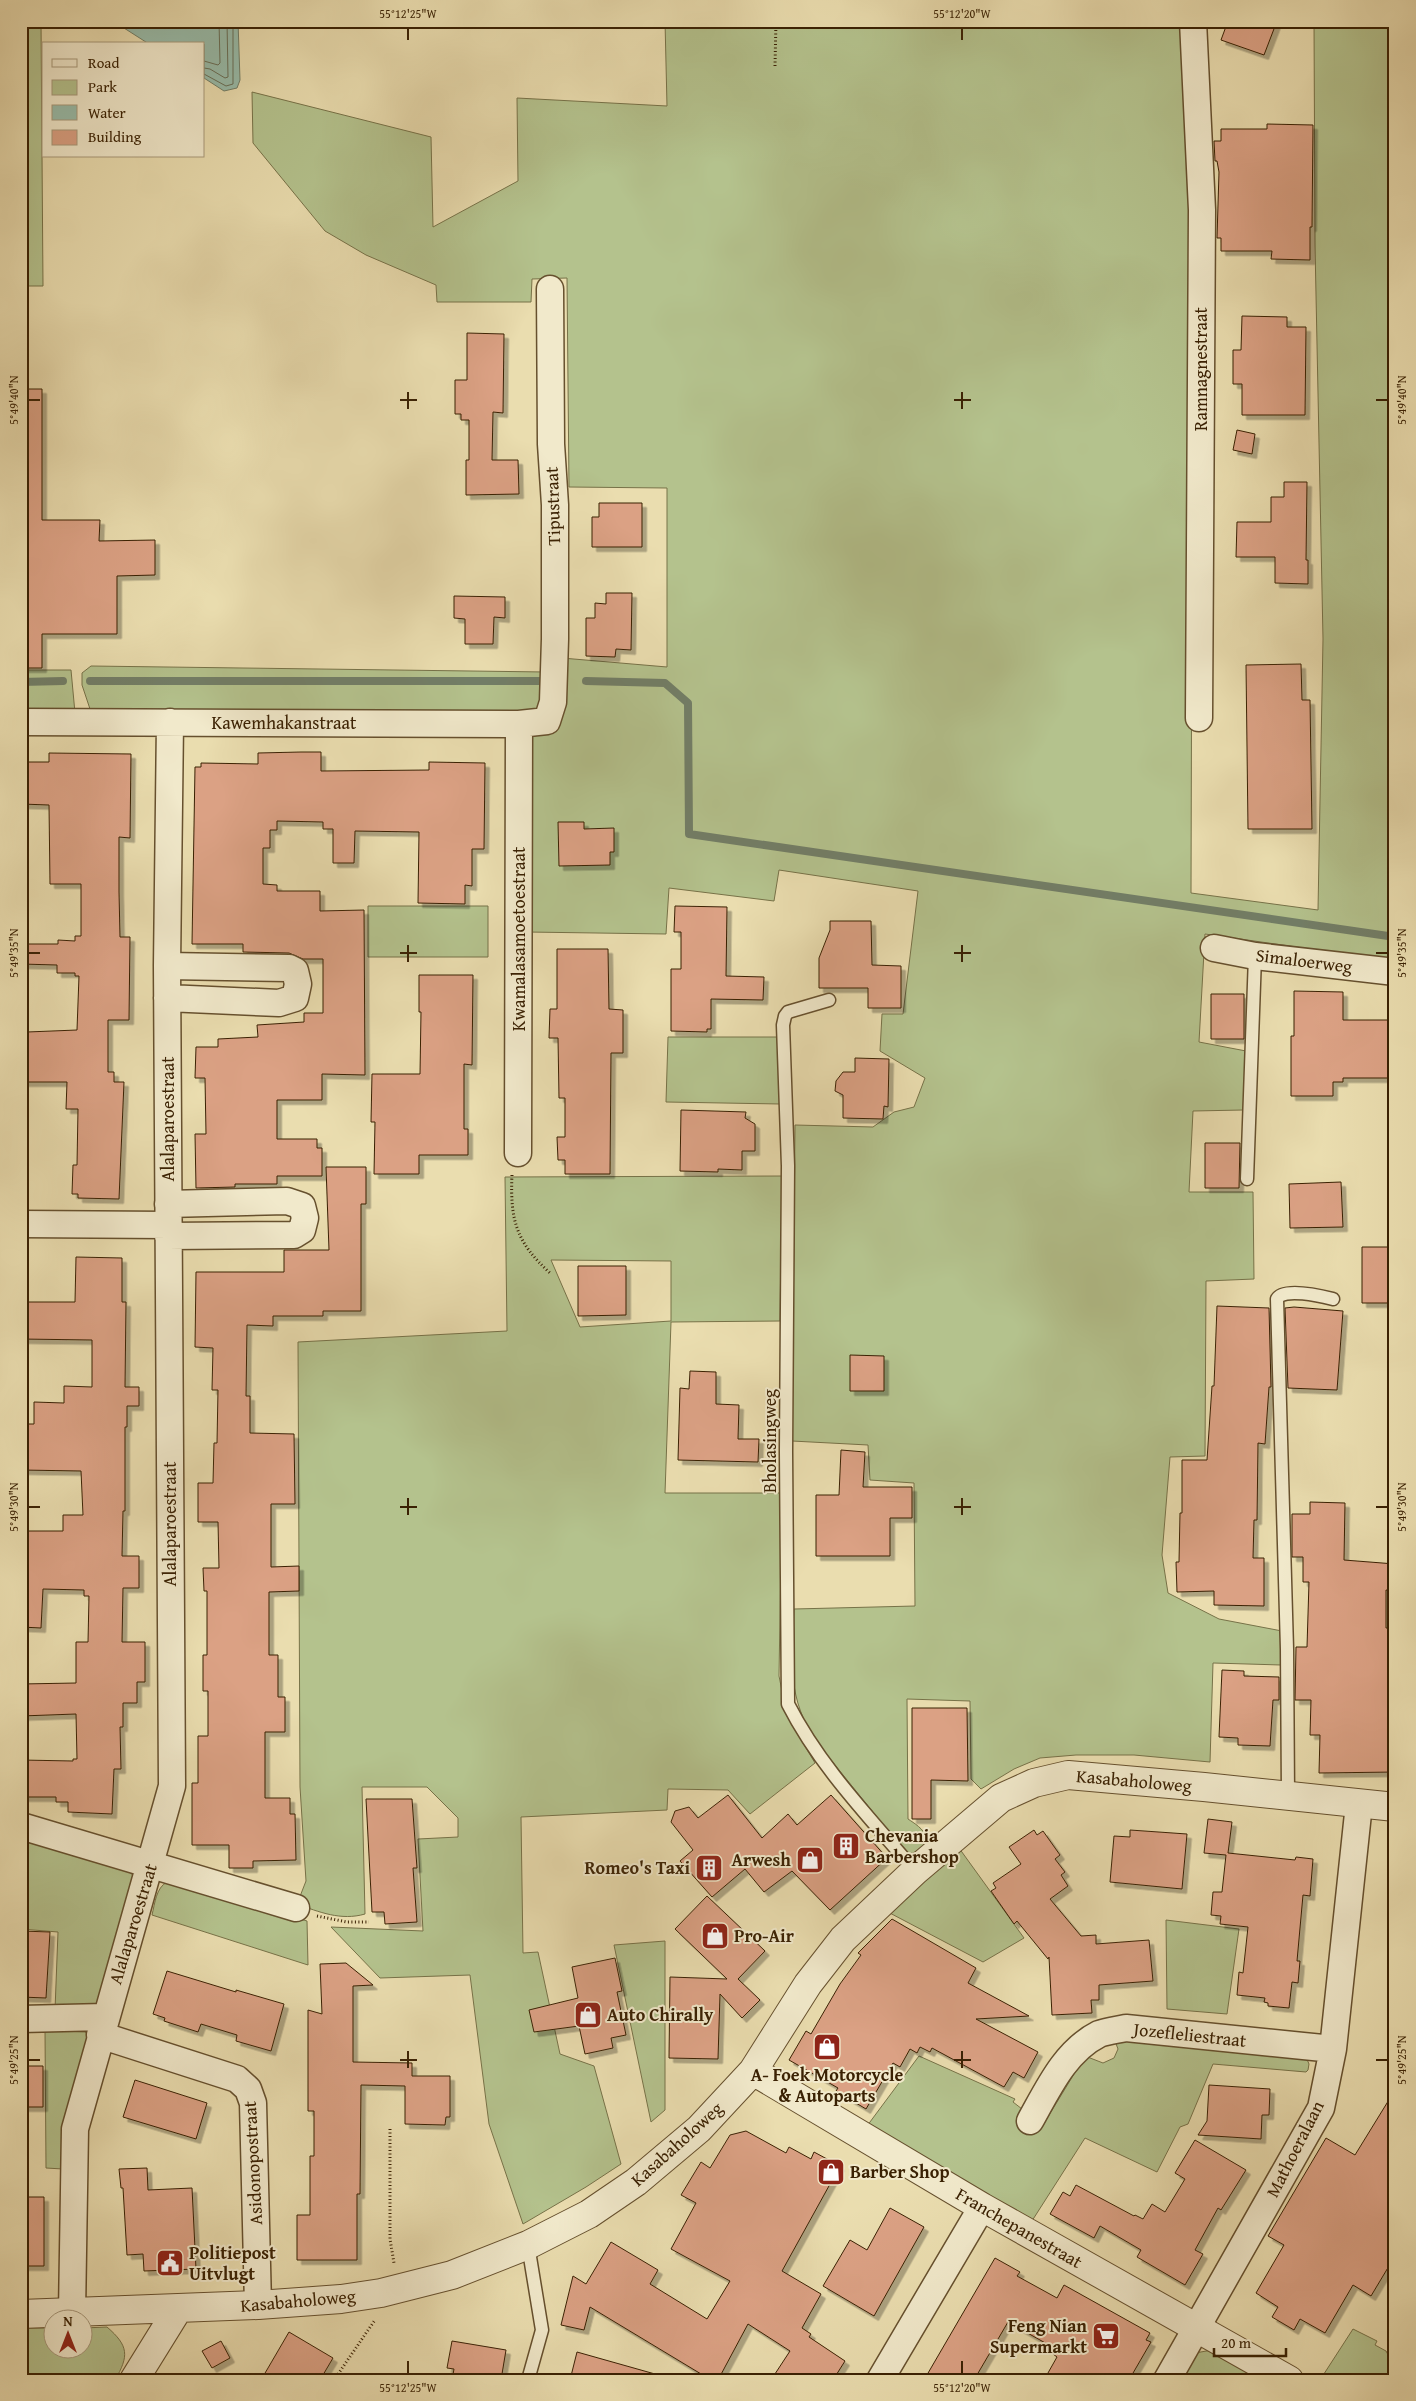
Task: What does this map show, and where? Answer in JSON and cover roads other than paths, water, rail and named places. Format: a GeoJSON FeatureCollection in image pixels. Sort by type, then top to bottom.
{"type":"FeatureCollection","features":[{"type":"Feature","properties":{"kind":"street","name":"Ramnagnestraat"},"geometry":{"type":"LineString","coordinates":[[1194,21],[1202,210],[1199,718]]}},
{"type":"Feature","properties":{"kind":"street","name":"Tipustraat"},"geometry":{"type":"LineString","coordinates":[[547,721],[553,702],[555,639],[555,505],[551,444],[550,289]]}},
{"type":"Feature","properties":{"kind":"street","name":"Kawemhakanstraat"},"geometry":{"type":"LineString","coordinates":[[21,722],[520,724],[547,721]]}},
{"type":"Feature","properties":{"kind":"street","name":"Alalaparoestraat"},"geometry":{"type":"LineString","coordinates":[[72,2308],[75,2129],[102,2026],[151,1865],[172,1786],[166,966],[170,722]]}},
{"type":"Feature","properties":{"kind":"street","name":"Kwamalasamoetoestraat"},"geometry":{"type":"LineString","coordinates":[[518,1153],[520,724]]}},
{"type":"Feature","properties":{"kind":"street","name":"Simaloerweg"},"geometry":{"type":"LineString","coordinates":[[1214,948],[1255,956],[1395,972]]}},
{"type":"Feature","properties":{"kind":"street"},"geometry":{"type":"LineString","coordinates":[[166,966],[288,968],[295,971],[298,984],[295,998],[279,1003],[167,998]]}},
{"type":"Feature","properties":{"kind":"street"},"geometry":{"type":"LineString","coordinates":[[21,1224],[168,1222]]}},
{"type":"Feature","properties":{"kind":"street","name":"Kasabaholoweg"},"geometry":{"type":"LineString","coordinates":[[92,2312],[258,2305],[341,2299],[391,2290],[452,2275],[528,2245],[589,2214],[636,2182],[699,2129],[753,2071],[808,1984],[843,1940],[915,1871],[1001,1798],[1034,1782],[1068,1775],[1288,1795],[1395,1807]]}},
{"type":"Feature","properties":{"kind":"street","name":"Mathoeralaan"},"geometry":{"type":"LineString","coordinates":[[1167,2380],[1321,2108],[1333,2049],[1359,1804]]}},
{"type":"Feature","properties":{"kind":"street"},"geometry":{"type":"LineString","coordinates":[[21,1826],[296,1908]]}},
{"type":"Feature","properties":{"kind":"street","name":"Asidonopostraat"},"geometry":{"type":"LineString","coordinates":[[21,2019],[102,2026],[237,2079],[248,2089],[253,2103],[258,2305]]}},
{"type":"Feature","properties":{"kind":"street","name":"Jozefleliestraat"},"geometry":{"type":"LineString","coordinates":[[1030,2121],[1060,2070],[1083,2045],[1101,2033],[1126,2028],[1333,2049]]}},
{"type":"Feature","properties":{"kind":"street","name":"Franchepanestraat"},"geometry":{"type":"LineString","coordinates":[[753,2071],[982,2208],[1289,2380]]}},
{"type":"Feature","properties":{"kind":"street"},"geometry":{"type":"LineString","coordinates":[[880,2380],[982,2208]]}},
{"type":"Feature","properties":{"kind":"street"},"geometry":{"type":"LineString","coordinates":[[134,2380],[178,2309]]}},
{"type":"Feature","properties":{"kind":"street","name":"Kasabaholoweg"},"geometry":{"type":"LineString","coordinates":[[21,2314],[42,2314]]}},
{"type":"Feature","properties":{"kind":"lane"},"geometry":{"type":"LineString","coordinates":[[1247,1179],[1255,956]]}},
{"type":"Feature","properties":{"kind":"lane","name":"Bholasingweg"},"geometry":{"type":"LineString","coordinates":[[829,1000],[788,1012],[785,1016],[784,1025],[788,1166],[786,1452],[788,1704],[802,1731],[837,1780],[915,1871]]}},
{"type":"Feature","properties":{"kind":"lane"},"geometry":{"type":"LineString","coordinates":[[1288,1795],[1287,1649],[1277,1300],[1279,1296],[1286,1292],[1320,1296],[1333,1300]]}},
{"type":"Feature","properties":{"kind":"lane"},"geometry":{"type":"LineString","coordinates":[[528,2245],[542,2330],[528,2380]]}},
{"type":"Feature","properties":{"kind":"water"},"geometry":{"type":"Polygon","coordinates":[[[113,21],[238,21],[240,80],[237,88],[224,91],[205,79],[205,42],[146,42],[113,21]]]}},
{"type":"Feature","properties":{"kind":"waterway"},"geometry":{"type":"LineString","coordinates":[[21,682],[63,681]]}},
{"type":"Feature","properties":{"kind":"waterway"},"geometry":{"type":"LineString","coordinates":[[90,681],[539,681]]}},
{"type":"Feature","properties":{"kind":"waterway"},"geometry":{"type":"LineString","coordinates":[[586,681],[665,683],[688,703],[689,834],[1395,937]]}},
{"type":"Feature","properties":{"kind":"place","name":"Chevania Barbershop"},"geometry":{"type":"Point","coordinates":[846,1846]}},
{"type":"Feature","properties":{"kind":"place","name":"Arwesh"},"geometry":{"type":"Point","coordinates":[810,1860]}},
{"type":"Feature","properties":{"kind":"place","name":"Romeo's Taxi"},"geometry":{"type":"Point","coordinates":[709,1868]}},
{"type":"Feature","properties":{"kind":"place","name":"Pro-Air"},"geometry":{"type":"Point","coordinates":[715,1936]}},
{"type":"Feature","properties":{"kind":"place","name":"Auto Chirally"},"geometry":{"type":"Point","coordinates":[588,2015]}},
{"type":"Feature","properties":{"kind":"place","name":"A- Foek Motorcycle & Autoparts"},"geometry":{"type":"Point","coordinates":[827,2047]}},
{"type":"Feature","properties":{"kind":"place","name":"Barber Shop"},"geometry":{"type":"Point","coordinates":[831,2172]}},
{"type":"Feature","properties":{"kind":"place","name":"Politiepost Uitvlugt"},"geometry":{"type":"Point","coordinates":[170,2263]}},
{"type":"Feature","properties":{"kind":"place","name":"Feng Nian Supermarkt"},"geometry":{"type":"Point","coordinates":[1106,2336]}}]}
